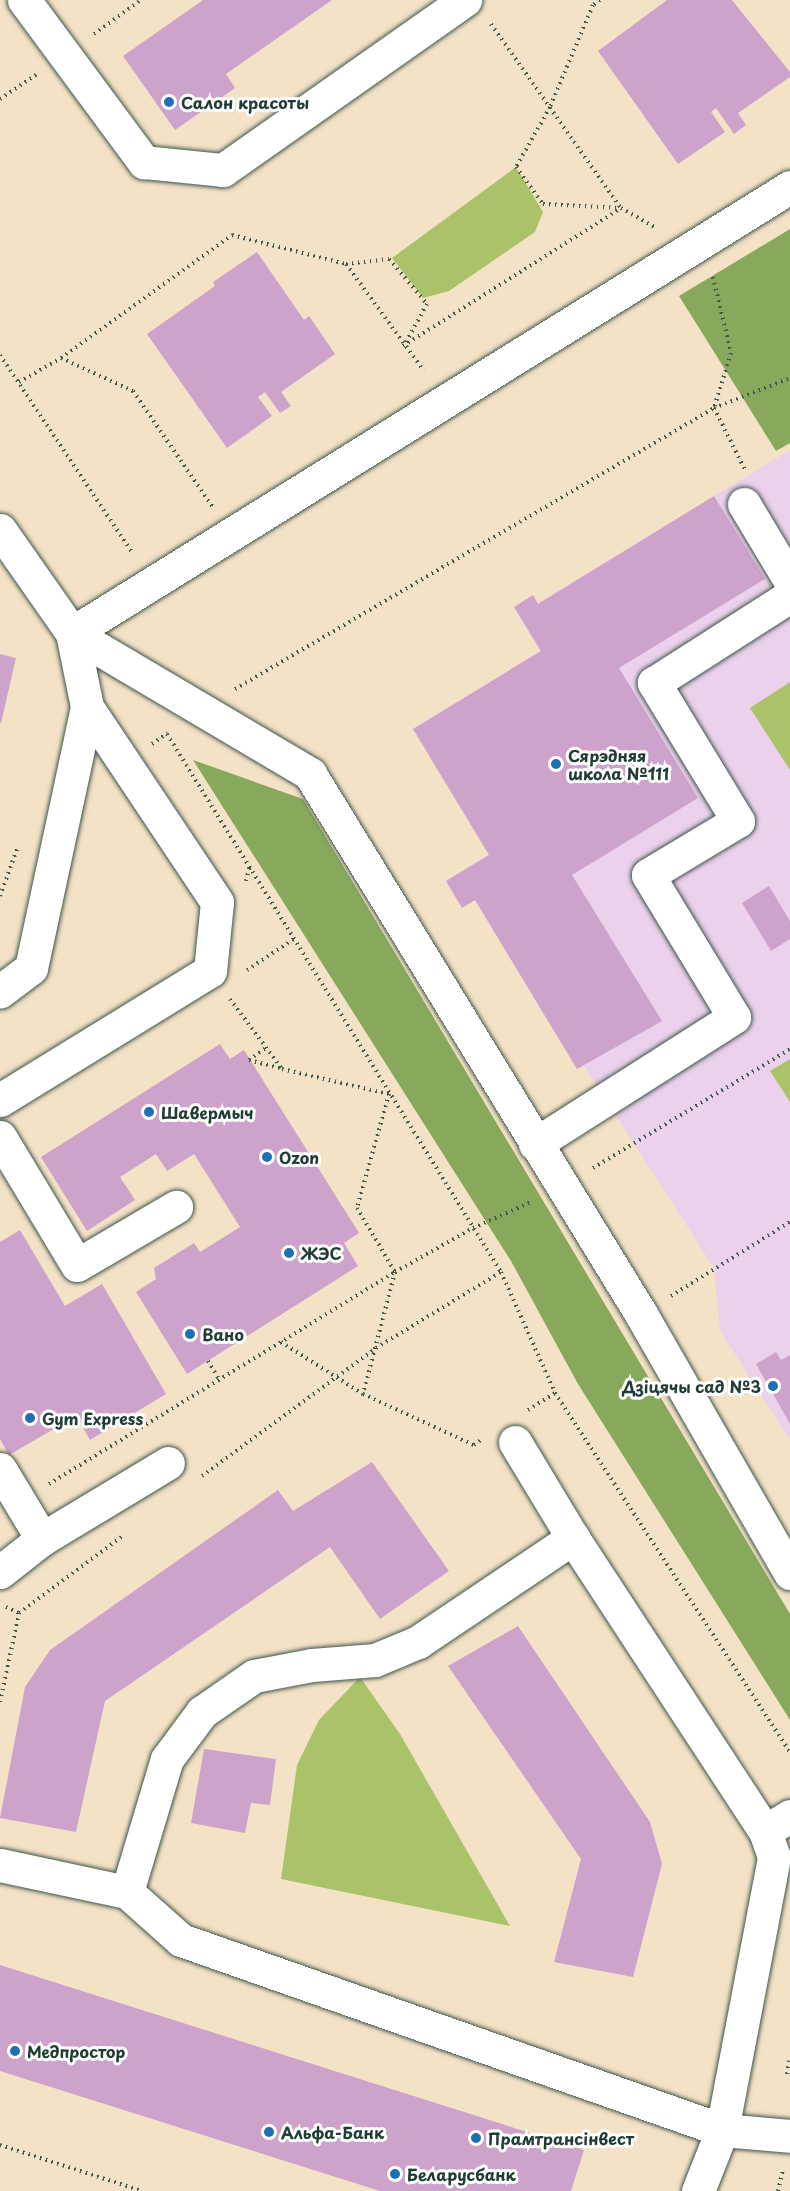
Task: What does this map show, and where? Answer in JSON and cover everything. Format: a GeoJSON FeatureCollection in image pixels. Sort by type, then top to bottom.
{"type":"FeatureCollection","features":[{"type":"Feature","properties":{"kind":"street"},"geometry":{"type":"LineString","coordinates":[[0,12],[16,0]]}},
{"type":"Feature","properties":{"kind":"street"},"geometry":{"type":"LineString","coordinates":[[24,0],[144,162],[223,170],[477,10]]}},
{"type":"Feature","properties":{"kind":"street"},"geometry":{"type":"LineString","coordinates":[[72,633],[790,187]]}},
{"type":"Feature","properties":{"kind":"street"},"geometry":{"type":"LineString","coordinates":[[744,504],[790,580]]}},
{"type":"Feature","properties":{"kind":"street"},"geometry":{"type":"LineString","coordinates":[[0,530],[72,633],[87,707],[31,968],[0,992]]}},
{"type":"Feature","properties":{"kind":"street"},"geometry":{"type":"LineString","coordinates":[[535,1144],[734,1017],[648,875],[738,821],[654,683],[790,596]]}},
{"type":"Feature","properties":{"kind":"street"},"geometry":{"type":"LineString","coordinates":[[72,633],[310,774],[331,802],[535,1144],[641,1314],[790,1573]]}},
{"type":"Feature","properties":{"kind":"street"},"geometry":{"type":"LineString","coordinates":[[0,1100],[210,970],[217,902],[127,761],[87,707]]}},
{"type":"Feature","properties":{"kind":"street"},"geometry":{"type":"LineString","coordinates":[[0,1137],[77,1265],[176,1207]]}},
{"type":"Feature","properties":{"kind":"street"},"geometry":{"type":"LineString","coordinates":[[515,1442],[573,1538],[778,1824],[774,1857],[722,2130],[698,2191]]}},
{"type":"Feature","properties":{"kind":"street"},"geometry":{"type":"LineString","coordinates":[[0,1572],[42,1539],[168,1463]]}},
{"type":"Feature","properties":{"kind":"street"},"geometry":{"type":"LineString","coordinates":[[0,1469],[42,1539]]}},
{"type":"Feature","properties":{"kind":"street"},"geometry":{"type":"LineString","coordinates":[[127,1892],[167,1759],[202,1712],[254,1676],[312,1665],[375,1660],[418,1642],[573,1538]]}},
{"type":"Feature","properties":{"kind":"street"},"geometry":{"type":"LineString","coordinates":[[0,1865],[127,1892],[181,1940],[722,2130],[790,2136]]}},
{"type":"Feature","properties":{"kind":"path"},"geometry":{"type":"LineString","coordinates":[[600,0],[592,5],[550,107],[516,167],[543,204],[621,208]]}},
{"type":"Feature","properties":{"kind":"path"},"geometry":{"type":"LineString","coordinates":[[477,10],[550,107],[621,208]]}},
{"type":"Feature","properties":{"kind":"path"},"geometry":{"type":"LineString","coordinates":[[403,346],[621,208]]}},
{"type":"Feature","properties":{"kind":"path"},"geometry":{"type":"LineString","coordinates":[[19,382],[61,358],[232,235],[346,264],[389,259],[428,304],[403,346]]}},
{"type":"Feature","properties":{"kind":"path"},"geometry":{"type":"LineString","coordinates":[[346,264],[403,346],[447,400]]}},
{"type":"Feature","properties":{"kind":"path"},"geometry":{"type":"LineString","coordinates":[[713,275],[731,353],[714,408]]}},
{"type":"Feature","properties":{"kind":"path"},"geometry":{"type":"LineString","coordinates":[[0,355],[153,583]]}},
{"type":"Feature","properties":{"kind":"path"},"geometry":{"type":"LineString","coordinates":[[61,358],[133,391],[231,534]]}},
{"type":"Feature","properties":{"kind":"path"},"geometry":{"type":"LineString","coordinates":[[127,761],[201,709],[714,408],[790,378]]}},
{"type":"Feature","properties":{"kind":"path"},"geometry":{"type":"LineString","coordinates":[[167,734],[501,1272],[555,1393],[790,1752]]}},
{"type":"Feature","properties":{"kind":"path"},"geometry":{"type":"LineString","coordinates":[[0,896],[19,844]]}},
{"type":"Feature","properties":{"kind":"path"},"geometry":{"type":"LineString","coordinates":[[239,975],[294,939]]}},
{"type":"Feature","properties":{"kind":"path"},"geometry":{"type":"LineString","coordinates":[[227,995],[282,1069]]}},
{"type":"Feature","properties":{"kind":"path"},"geometry":{"type":"LineString","coordinates":[[267,1047],[249,1060],[389,1094]]}},
{"type":"Feature","properties":{"kind":"path"},"geometry":{"type":"LineString","coordinates":[[363,1394],[395,1272],[357,1208],[389,1094]]}},
{"type":"Feature","properties":{"kind":"path"},"geometry":{"type":"LineString","coordinates":[[641,1314],[790,1222]]}},
{"type":"Feature","properties":{"kind":"path"},"geometry":{"type":"LineString","coordinates":[[40,1490],[395,1272]]}},
{"type":"Feature","properties":{"kind":"path"},"geometry":{"type":"LineString","coordinates":[[200,1478],[376,1348],[501,1272]]}},
{"type":"Feature","properties":{"kind":"path"},"geometry":{"type":"LineString","coordinates":[[281,1342],[334,1378],[363,1394],[474,1445]]}},
{"type":"Feature","properties":{"kind":"path"},"geometry":{"type":"LineString","coordinates":[[208,1360],[219,1379]]}},
{"type":"Feature","properties":{"kind":"path"},"geometry":{"type":"LineString","coordinates":[[0,1702],[19,1613],[128,1532]]}},
{"type":"Feature","properties":{"kind":"path"},"geometry":{"type":"LineString","coordinates":[[789,2075],[790,2057]]}},
{"type":"Feature","properties":{"kind":"path"},"geometry":{"type":"LineString","coordinates":[[0,2145],[142,2191]]}},
{"type":"Feature","properties":{"kind":"shaded area"},"geometry":{"type":"Polygon","coordinates":[[[790,450],[790,1440],[720,1331],[714,1268],[584,1066],[577,1069],[475,900],[462,908],[446,881],[489,854],[413,729],[540,651],[514,607],[533,595],[538,603],[790,450]]]}},
{"type":"Feature","properties":{"kind":"green space"},"geometry":{"type":"Polygon","coordinates":[[[516,167],[543,212],[535,232],[449,291],[423,298],[392,258],[516,167]]]}},
{"type":"Feature","properties":{"kind":"green space"},"geometry":{"type":"Polygon","coordinates":[[[790,229],[790,443],[776,451],[679,296],[790,229]]]}},
{"type":"Feature","properties":{"kind":"green space"},"geometry":{"type":"Polygon","coordinates":[[[790,682],[790,770],[750,708],[790,682]]]}},
{"type":"Feature","properties":{"kind":"green space"},"geometry":{"type":"Polygon","coordinates":[[[193,760],[303,799],[790,1614],[790,1720],[578,1384],[511,1261],[193,760]]]}},
{"type":"Feature","properties":{"kind":"green space"},"geometry":{"type":"Polygon","coordinates":[[[790,1059],[790,1102],[770,1071],[790,1059]]]}},
{"type":"Feature","properties":{"kind":"green space"},"geometry":{"type":"Polygon","coordinates":[[[360,1677],[400,1734],[510,1926],[281,1879],[297,1765],[319,1720],[360,1677]]]}},
{"type":"Feature","properties":{"kind":"building"},"geometry":{"type":"Polygon","coordinates":[[[203,0],[332,0],[226,74],[235,88],[175,130],[123,56],[203,0]]]}},
{"type":"Feature","properties":{"kind":"building"},"geometry":{"type":"Polygon","coordinates":[[[667,0],[732,0],[790,72],[790,77],[738,113],[746,125],[734,134],[716,108],[711,112],[725,132],[678,164],[598,51],[667,0]]]}},
{"type":"Feature","properties":{"kind":"building"},"geometry":{"type":"Polygon","coordinates":[[[257,252],[304,320],[309,316],[335,354],[281,392],[291,406],[280,413],[265,392],[258,397],[272,416],[227,448],[147,334],[215,286],[213,282],[257,252]]]}},
{"type":"Feature","properties":{"kind":"building","name":"Сярэдняя школа №111"},"geometry":{"type":"Polygon","coordinates":[[[714,496],[765,579],[619,668],[698,798],[572,875],[662,1021],[577,1069],[475,900],[462,908],[446,881],[489,855],[413,729],[541,651],[514,607],[533,595],[538,604],[714,496]]]}},
{"type":"Feature","properties":{"kind":"building"},"geometry":{"type":"Polygon","coordinates":[[[0,654],[16,658],[1,723],[0,723],[0,654]]]}},
{"type":"Feature","properties":{"kind":"building"},"geometry":{"type":"Polygon","coordinates":[[[769,886],[790,921],[790,939],[771,951],[742,903],[769,886]]]}},
{"type":"Feature","properties":{"kind":"building"},"geometry":{"type":"Polygon","coordinates":[[[220,1044],[230,1059],[244,1050],[359,1233],[344,1243],[358,1266],[187,1374],[136,1292],[156,1279],[154,1268],[194,1243],[200,1252],[240,1227],[194,1154],[167,1171],[156,1154],[120,1177],[135,1200],[87,1231],[41,1157],[220,1044]]]}},
{"type":"Feature","properties":{"kind":"building"},"geometry":{"type":"Polygon","coordinates":[[[20,1230],[65,1306],[102,1284],[166,1394],[90,1440],[76,1416],[9,1455],[0,1439],[0,1242],[20,1230]]]}},
{"type":"Feature","properties":{"kind":"building"},"geometry":{"type":"Polygon","coordinates":[[[776,1352],[781,1360],[790,1355],[790,1424],[756,1364],[776,1352]]]}},
{"type":"Feature","properties":{"kind":"building"},"geometry":{"type":"Polygon","coordinates":[[[372,1462],[449,1571],[380,1619],[330,1547],[105,1701],[76,1832],[0,1818],[25,1687],[50,1650],[278,1490],[293,1511],[372,1462]]]}},
{"type":"Feature","properties":{"kind":"building"},"geometry":{"type":"Polygon","coordinates":[[[518,1626],[650,1822],[662,1864],[633,1977],[554,1962],[581,1859],[448,1666],[518,1626]]]}},
{"type":"Feature","properties":{"kind":"building"},"geometry":{"type":"Polygon","coordinates":[[[204,1749],[276,1759],[270,1805],[251,1803],[245,1833],[191,1823],[204,1749]]]}},
{"type":"Feature","properties":{"kind":"building"},"geometry":{"type":"Polygon","coordinates":[[[0,1965],[584,2150],[571,2191],[380,2191],[0,2071],[0,1965]]]}},
{"type":"Feature","properties":{"kind":"place","name":"Салон красоты"},"geometry":{"type":"Point","coordinates":[169,102]}},
{"type":"Feature","properties":{"kind":"place","name":"Сярэдняя школа №111"},"geometry":{"type":"Point","coordinates":[556,764]}},
{"type":"Feature","properties":{"kind":"place","name":"Шавермыч"},"geometry":{"type":"Point","coordinates":[149,1112]}},
{"type":"Feature","properties":{"kind":"place","name":"Ozon"},"geometry":{"type":"Point","coordinates":[267,1157]}},
{"type":"Feature","properties":{"kind":"place","name":"ЖЭС"},"geometry":{"type":"Point","coordinates":[289,1253]}},
{"type":"Feature","properties":{"kind":"place","name":"Вано"},"geometry":{"type":"Point","coordinates":[190,1334]}},
{"type":"Feature","properties":{"kind":"place","name":"Дзіцячы сад №3"},"geometry":{"type":"Point","coordinates":[773,1386]}},
{"type":"Feature","properties":{"kind":"place","name":"Gym Express"},"geometry":{"type":"Point","coordinates":[30,1418]}},
{"type":"Feature","properties":{"kind":"place","name":"Медпростор"},"geometry":{"type":"Point","coordinates":[15,2051]}},
{"type":"Feature","properties":{"kind":"place","name":"Альфа-Банк"},"geometry":{"type":"Point","coordinates":[269,2132]}},
{"type":"Feature","properties":{"kind":"place","name":"Прамтрансінвест"},"geometry":{"type":"Point","coordinates":[476,2138]}},
{"type":"Feature","properties":{"kind":"place","name":"Беларусбанк"},"geometry":{"type":"Point","coordinates":[395,2174]}}]}
